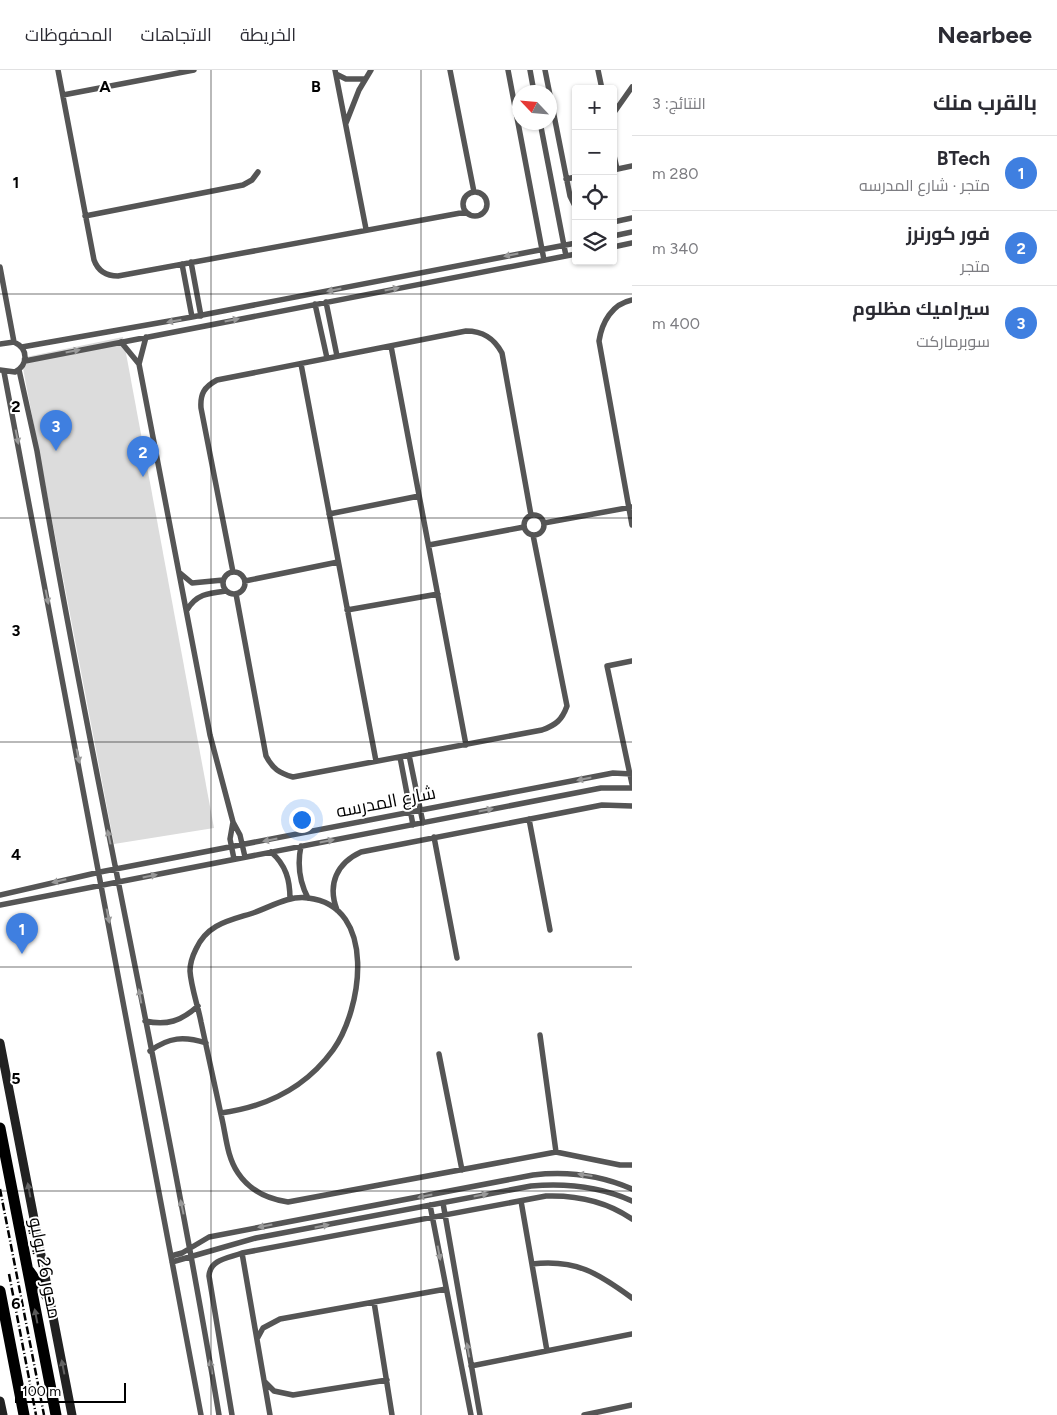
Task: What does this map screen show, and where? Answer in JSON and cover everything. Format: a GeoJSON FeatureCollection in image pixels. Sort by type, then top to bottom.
{"type":"FeatureCollection","features":[{"type":"Feature","properties":{"kind":"highway","name":"محور 26 يوليو"},"geometry":{"type":"LineString","coordinates":[[0,1128],[56,1415]]}},
{"type":"Feature","properties":{"kind":"highway"},"geometry":{"type":"LineString","coordinates":[[27,1268],[50,1300]]}},
{"type":"Feature","properties":{"kind":"highway"},"geometry":{"type":"LineString","coordinates":[[0,1292],[24,1415]]}},
{"type":"Feature","properties":{"kind":"main road"},"geometry":{"type":"LineString","coordinates":[[0,1043],[72,1415]]}},
{"type":"Feature","properties":{"kind":"main road"},"geometry":{"type":"LineString","coordinates":[[0,1401],[3,1415]]}},
{"type":"Feature","properties":{"kind":"street"},"geometry":{"type":"LineString","coordinates":[[58,70],[94,260],[99,269],[108,274],[118,276],[466,212],[476,216],[483,212],[487,206],[484,196],[474,192]]}},
{"type":"Feature","properties":{"kind":"street"},"geometry":{"type":"LineString","coordinates":[[63,95],[194,70]]}},
{"type":"Feature","properties":{"kind":"street"},"geometry":{"type":"LineString","coordinates":[[346,125],[364,79],[371,70]]}},
{"type":"Feature","properties":{"kind":"street"},"geometry":{"type":"LineString","coordinates":[[450,70],[474,192]]}},
{"type":"Feature","properties":{"kind":"street"},"geometry":{"type":"LineString","coordinates":[[508,70],[544,260]]}},
{"type":"Feature","properties":{"kind":"street"},"geometry":{"type":"LineString","coordinates":[[530,70],[533,85]]}},
{"type":"Feature","properties":{"kind":"street"},"geometry":{"type":"LineString","coordinates":[[545,70],[566,179],[572,200]]}},
{"type":"Feature","properties":{"kind":"street"},"geometry":{"type":"LineString","coordinates":[[598,70],[601,85]]}},
{"type":"Feature","properties":{"kind":"street"},"geometry":{"type":"LineString","coordinates":[[335,72],[346,79],[364,79]]}},
{"type":"Feature","properties":{"kind":"street"},"geometry":{"type":"LineString","coordinates":[[335,72],[366,229]]}},
{"type":"Feature","properties":{"kind":"street"},"geometry":{"type":"LineString","coordinates":[[617,108],[632,87]]}},
{"type":"Feature","properties":{"kind":"street"},"geometry":{"type":"LineString","coordinates":[[542,130],[566,256]]}},
{"type":"Feature","properties":{"kind":"street"},"geometry":{"type":"LineString","coordinates":[[617,170],[632,166]]}},
{"type":"Feature","properties":{"kind":"street"},"geometry":{"type":"LineString","coordinates":[[86,216],[243,185],[252,180],[258,172]]}},
{"type":"Feature","properties":{"kind":"street"},"geometry":{"type":"LineString","coordinates":[[566,179],[572,178]]}},
{"type":"Feature","properties":{"kind":"street"},"geometry":{"type":"LineString","coordinates":[[466,212],[463,205],[465,198],[474,192]]}},
{"type":"Feature","properties":{"kind":"street"},"geometry":{"type":"LineString","coordinates":[[617,221],[632,218]]}},
{"type":"Feature","properties":{"kind":"street"},"geometry":{"type":"LineString","coordinates":[[617,235],[632,232]]}},
{"type":"Feature","properties":{"kind":"street"},"geometry":{"type":"LineString","coordinates":[[0,344],[14,342],[22,347],[201,316],[572,244]]}},
{"type":"Feature","properties":{"kind":"street"},"geometry":{"type":"LineString","coordinates":[[617,246],[632,244]]}},
{"type":"Feature","properties":{"kind":"street"},"geometry":{"type":"LineString","coordinates":[[25,360],[572,255]]}},
{"type":"Feature","properties":{"kind":"street"},"geometry":{"type":"LineString","coordinates":[[190,262],[201,316]]}},
{"type":"Feature","properties":{"kind":"street"},"geometry":{"type":"LineString","coordinates":[[182,264],[192,317]]}},
{"type":"Feature","properties":{"kind":"street"},"geometry":{"type":"LineString","coordinates":[[0,267],[14,342]]}},
{"type":"Feature","properties":{"kind":"street"},"geometry":{"type":"LineString","coordinates":[[353,286],[356,296]]}},
{"type":"Feature","properties":{"kind":"street"},"geometry":{"type":"LineString","coordinates":[[632,300],[616,307],[610,313],[601,330],[599,341],[632,525]]}},
{"type":"Feature","properties":{"kind":"street"},"geometry":{"type":"LineString","coordinates":[[273,302],[276,312]]}},
{"type":"Feature","properties":{"kind":"street"},"geometry":{"type":"LineString","coordinates":[[326,302],[338,356]]}},
{"type":"Feature","properties":{"kind":"street"},"geometry":{"type":"LineString","coordinates":[[315,304],[327,358]]}},
{"type":"Feature","properties":{"kind":"street"},"geometry":{"type":"LineString","coordinates":[[232,572],[200,400],[209,384],[217,380],[391,346],[475,331],[491,338],[497,345],[502,353],[531,516]]}},
{"type":"Feature","properties":{"kind":"street"},"geometry":{"type":"LineString","coordinates":[[146,337],[139,364],[210,735],[233,822],[245,857]]}},
{"type":"Feature","properties":{"kind":"street"},"geometry":{"type":"LineString","coordinates":[[51,342],[53,355]]}},
{"type":"Feature","properties":{"kind":"street"},"geometry":{"type":"LineString","coordinates":[[121,342],[139,364]]}},
{"type":"Feature","properties":{"kind":"street"},"geometry":{"type":"LineString","coordinates":[[391,346],[466,745]]}},
{"type":"Feature","properties":{"kind":"street"},"geometry":{"type":"LineString","coordinates":[[22,347],[25,360],[19,370],[9,373],[2,371],[100,872],[201,1415]]}},
{"type":"Feature","properties":{"kind":"street"},"geometry":{"type":"LineString","coordinates":[[301,364],[376,761]]}},
{"type":"Feature","properties":{"kind":"street"},"geometry":{"type":"LineString","coordinates":[[19,370],[35,442],[150,1051],[191,1247],[219,1415]]}},
{"type":"Feature","properties":{"kind":"street"},"geometry":{"type":"LineString","coordinates":[[329,514],[419,496]]}},
{"type":"Feature","properties":{"kind":"street"},"geometry":{"type":"LineString","coordinates":[[544,524],[630,508]]}},
{"type":"Feature","properties":{"kind":"street"},"geometry":{"type":"LineString","coordinates":[[531,516],[539,516],[544,524],[540,533],[533,535],[527,533],[524,527],[526,519],[531,516]]}},
{"type":"Feature","properties":{"kind":"street"},"geometry":{"type":"LineString","coordinates":[[429,545],[524,527]]}},
{"type":"Feature","properties":{"kind":"street"},"geometry":{"type":"LineString","coordinates":[[236,594],[266,756],[272,767],[281,774],[293,777],[466,745],[554,726],[562,718],[566,706],[533,535]]}},
{"type":"Feature","properties":{"kind":"street"},"geometry":{"type":"LineString","coordinates":[[245,580],[338,562]]}},
{"type":"Feature","properties":{"kind":"street"},"geometry":{"type":"LineString","coordinates":[[180,574],[185,579],[200,583],[224,580],[232,572]]}},
{"type":"Feature","properties":{"kind":"street"},"geometry":{"type":"LineString","coordinates":[[232,572],[240,574],[245,580]]}},
{"type":"Feature","properties":{"kind":"street"},"geometry":{"type":"LineString","coordinates":[[224,580],[226,591]]}},
{"type":"Feature","properties":{"kind":"street"},"geometry":{"type":"LineString","coordinates":[[187,610],[195,598],[202,594],[226,591],[236,594],[242,591],[245,580]]}},
{"type":"Feature","properties":{"kind":"street"},"geometry":{"type":"LineString","coordinates":[[200,583],[202,594]]}},
{"type":"Feature","properties":{"kind":"street"},"geometry":{"type":"LineString","coordinates":[[347,610],[438,594]]}},
{"type":"Feature","properties":{"kind":"street"},"geometry":{"type":"LineString","coordinates":[[632,661],[607,666],[632,786]]}},
{"type":"Feature","properties":{"kind":"street"},"geometry":{"type":"LineString","coordinates":[[410,755],[423,823]]}},
{"type":"Feature","properties":{"kind":"street"},"geometry":{"type":"LineString","coordinates":[[400,757],[413,825]]}},
{"type":"Feature","properties":{"kind":"street","name":"شارع المدرسه"},"geometry":{"type":"LineString","coordinates":[[0,895],[116,868],[613,774],[631,774]]}},
{"type":"Feature","properties":{"kind":"street","name":"شارع المدرسه"},"geometry":{"type":"LineString","coordinates":[[0,905],[601,788],[632,786]]}},
{"type":"Feature","properties":{"kind":"street"},"geometry":{"type":"LineString","coordinates":[[221,1113],[256,1106],[291,1090],[320,1065],[344,1031],[356,992],[358,959],[354,940],[333,900],[334,882],[341,865],[350,857],[361,852],[602,805],[632,806]]}},
{"type":"Feature","properties":{"kind":"street"},"geometry":{"type":"LineString","coordinates":[[529,819],[550,930]]}},
{"type":"Feature","properties":{"kind":"street"},"geometry":{"type":"LineString","coordinates":[[233,822],[230,835],[234,859]]}},
{"type":"Feature","properties":{"kind":"street"},"geometry":{"type":"LineString","coordinates":[[434,837],[457,958]]}},
{"type":"Feature","properties":{"kind":"street"},"geometry":{"type":"LineString","coordinates":[[301,846],[299,856],[300,878],[308,898]]}},
{"type":"Feature","properties":{"kind":"street"},"geometry":{"type":"LineString","coordinates":[[271,852],[285,868],[290,899]]}},
{"type":"Feature","properties":{"kind":"street"},"geometry":{"type":"LineString","coordinates":[[338,912],[319,900],[308,898],[290,899],[219,923],[202,938],[192,959],[190,971],[231,1160],[237,1171],[254,1190],[276,1200],[288,1202],[556,1152],[620,1165],[632,1165]]}},
{"type":"Feature","properties":{"kind":"street"},"geometry":{"type":"LineString","coordinates":[[145,1021],[159,1024],[173,1022],[186,1016],[198,1006]]}},
{"type":"Feature","properties":{"kind":"street"},"geometry":{"type":"LineString","coordinates":[[540,1035],[556,1152]]}},
{"type":"Feature","properties":{"kind":"street"},"geometry":{"type":"LineString","coordinates":[[150,1051],[162,1042],[176,1038],[191,1038],[206,1044]]}},
{"type":"Feature","properties":{"kind":"street"},"geometry":{"type":"LineString","coordinates":[[439,1054],[462,1170]]}},
{"type":"Feature","properties":{"kind":"street"},"geometry":{"type":"LineString","coordinates":[[172,1259],[209,1237],[533,1175],[578,1174],[608,1180],[632,1189]]}},
{"type":"Feature","properties":{"kind":"street"},"geometry":{"type":"LineString","coordinates":[[172,1259],[192,1256],[256,1238],[531,1186],[558,1184],[600,1189],[632,1201]]}},
{"type":"Feature","properties":{"kind":"street"},"geometry":{"type":"LineString","coordinates":[[232,1415],[209,1276],[212,1266],[216,1262],[242,1254],[546,1196],[576,1197],[606,1204],[632,1219]]}},
{"type":"Feature","properties":{"kind":"street"},"geometry":{"type":"LineString","coordinates":[[521,1201],[548,1351]]}},
{"type":"Feature","properties":{"kind":"street"},"geometry":{"type":"LineString","coordinates":[[443,1203],[480,1415]]}},
{"type":"Feature","properties":{"kind":"street"},"geometry":{"type":"LineString","coordinates":[[430,1205],[471,1415]]}},
{"type":"Feature","properties":{"kind":"street"},"geometry":{"type":"LineString","coordinates":[[242,1254],[270,1415]]}},
{"type":"Feature","properties":{"kind":"street"},"geometry":{"type":"LineString","coordinates":[[532,1264],[566,1264],[588,1269],[599,1274],[632,1298]]}},
{"type":"Feature","properties":{"kind":"street"},"geometry":{"type":"LineString","coordinates":[[257,1339],[264,1328],[274,1321],[446,1289]]}},
{"type":"Feature","properties":{"kind":"street"},"geometry":{"type":"LineString","coordinates":[[374,1302],[392,1415]]}},
{"type":"Feature","properties":{"kind":"street"},"geometry":{"type":"LineString","coordinates":[[471,1366],[632,1334]]}},
{"type":"Feature","properties":{"kind":"street"},"geometry":{"type":"LineString","coordinates":[[264,1382],[274,1391],[293,1395],[386,1380]]}},
{"type":"Feature","properties":{"kind":"street"},"geometry":{"type":"LineString","coordinates":[[584,1415],[632,1405]]}},
{"type":"Feature","properties":{"kind":"shaded area"},"geometry":{"type":"Polygon","coordinates":[[[123,337],[214,828],[114,844],[21,358],[123,337]]]}},
{"type":"Feature","properties":{"kind":"railway"},"geometry":{"type":"LineString","coordinates":[[0,1189],[44,1415]]}},
{"type":"Feature","properties":{"kind":"railway"},"geometry":{"type":"LineString","coordinates":[[9,1274],[36,1415]]}},
{"type":"Feature","properties":{"kind":"place","name":"سيراميك مظلوم"},"geometry":{"type":"Point","coordinates":[56,451]}},
{"type":"Feature","properties":{"kind":"place","name":"فور كورنرز"},"geometry":{"type":"Point","coordinates":[143,477]}},
{"type":"Feature","properties":{"kind":"place","name":"BTech"},"geometry":{"type":"Point","coordinates":[22,954]}}]}
